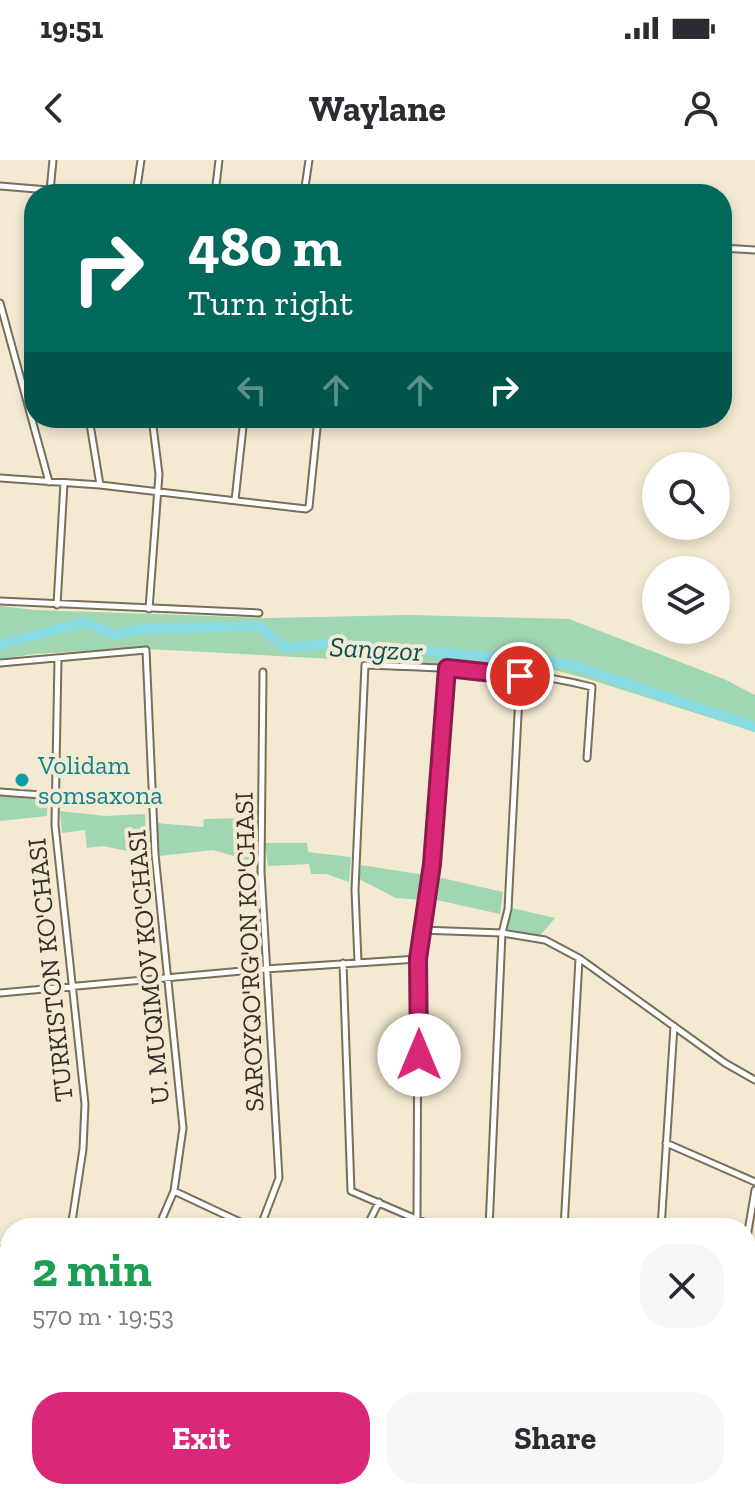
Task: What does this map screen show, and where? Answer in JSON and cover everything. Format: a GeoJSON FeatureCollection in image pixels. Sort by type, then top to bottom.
{"type":"FeatureCollection","features":[{"type":"Feature","properties":{"kind":"street"},"geometry":{"type":"LineString","coordinates":[[48,184],[53,160]]}},
{"type":"Feature","properties":{"kind":"street"},"geometry":{"type":"LineString","coordinates":[[137,184],[141,160]]}},
{"type":"Feature","properties":{"kind":"street"},"geometry":{"type":"LineString","coordinates":[[216,184],[219,160]]}},
{"type":"Feature","properties":{"kind":"street"},"geometry":{"type":"LineString","coordinates":[[305,184],[309,160]]}},
{"type":"Feature","properties":{"kind":"street"},"geometry":{"type":"LineString","coordinates":[[0,186],[24,189]]}},
{"type":"Feature","properties":{"kind":"street"},"geometry":{"type":"LineString","coordinates":[[732,249],[755,250]]}},
{"type":"Feature","properties":{"kind":"street"},"geometry":{"type":"LineString","coordinates":[[0,303],[24,391]]}},
{"type":"Feature","properties":{"kind":"street"},"geometry":{"type":"LineString","coordinates":[[34,428],[49,482]]}},
{"type":"Feature","properties":{"kind":"street"},"geometry":{"type":"LineString","coordinates":[[91,428],[100,485]]}},
{"type":"Feature","properties":{"kind":"street"},"geometry":{"type":"LineString","coordinates":[[149,609],[159,474],[153,428]]}},
{"type":"Feature","properties":{"kind":"street"},"geometry":{"type":"LineString","coordinates":[[235,500],[243,428]]}},
{"type":"Feature","properties":{"kind":"street"},"geometry":{"type":"LineString","coordinates":[[0,478],[100,485],[306,509],[317,428]]}},
{"type":"Feature","properties":{"kind":"street"},"geometry":{"type":"LineString","coordinates":[[57,605],[64,483]]}},
{"type":"Feature","properties":{"kind":"street"},"geometry":{"type":"LineString","coordinates":[[0,601],[259,613]]}},
{"type":"Feature","properties":{"kind":"street","name":"U. MUQIMOV KO'CHASI"},"geometry":{"type":"LineString","coordinates":[[58,658],[146,650],[155,854],[183,1128],[174,1191],[162,1218]]}},
{"type":"Feature","properties":{"kind":"street"},"geometry":{"type":"LineString","coordinates":[[0,663],[58,658]]}},
{"type":"Feature","properties":{"kind":"street","name":"TURKISTON KO'CHASI"},"geometry":{"type":"LineString","coordinates":[[58,658],[55,825],[85,1104],[83,1149],[73,1218]]}},
{"type":"Feature","properties":{"kind":"street"},"geometry":{"type":"LineString","coordinates":[[358,962],[355,890],[365,665],[447,668],[562,679],[592,687],[587,758]]}},
{"type":"Feature","properties":{"kind":"street"},"geometry":{"type":"LineString","coordinates":[[417,1218],[418,959],[432,864],[447,668]]}},
{"type":"Feature","properties":{"kind":"street","name":"SAROYQO'RG'ON KO'CHASI"},"geometry":{"type":"LineString","coordinates":[[263,672],[261,872],[279,1178],[264,1218]]}},
{"type":"Feature","properties":{"kind":"street"},"geometry":{"type":"LineString","coordinates":[[489,1218],[502,933],[508,909],[520,676]]}},
{"type":"Feature","properties":{"kind":"street"},"geometry":{"type":"LineString","coordinates":[[0,792],[55,796]]}},
{"type":"Feature","properties":{"kind":"street"},"geometry":{"type":"LineString","coordinates":[[421,930],[502,933],[545,940],[579,958],[725,1063],[755,1080]]}},
{"type":"Feature","properties":{"kind":"street"},"geometry":{"type":"LineString","coordinates":[[565,1218],[579,958]]}},
{"type":"Feature","properties":{"kind":"street"},"geometry":{"type":"LineString","coordinates":[[0,993],[265,969],[418,959]]}},
{"type":"Feature","properties":{"kind":"street"},"geometry":{"type":"LineString","coordinates":[[343,963],[351,1191],[413,1218]]}},
{"type":"Feature","properties":{"kind":"street"},"geometry":{"type":"LineString","coordinates":[[662,1218],[674,1025]]}},
{"type":"Feature","properties":{"kind":"street"},"geometry":{"type":"LineString","coordinates":[[666,1143],[755,1182]]}},
{"type":"Feature","properties":{"kind":"street"},"geometry":{"type":"LineString","coordinates":[[750,1218],[755,1190]]}},
{"type":"Feature","properties":{"kind":"street"},"geometry":{"type":"LineString","coordinates":[[174,1191],[232,1218]]}},
{"type":"Feature","properties":{"kind":"street"},"geometry":{"type":"LineString","coordinates":[[371,1218],[379,1202]]}},
{"type":"Feature","properties":{"kind":"green space"},"geometry":{"type":"Polygon","coordinates":[[[0,606],[35,610],[269,618],[409,615],[569,619],[724,679],[755,695],[755,732],[539,666],[388,662],[129,648],[0,659],[0,606]]]}},
{"type":"Feature","properties":{"kind":"green space"},"geometry":{"type":"Polygon","coordinates":[[[0,794],[48,798],[47,816],[0,821],[0,794]]]}},
{"type":"Feature","properties":{"kind":"green space"},"geometry":{"type":"Polygon","coordinates":[[[60,811],[105,816],[145,814],[147,855],[103,846],[87,848],[85,830],[62,833],[60,811]]]}},
{"type":"Feature","properties":{"kind":"green space"},"geometry":{"type":"Polygon","coordinates":[[[253,818],[254,862],[213,850],[160,856],[156,823],[203,827],[204,819],[253,818]]]}},
{"type":"Feature","properties":{"kind":"green space"},"geometry":{"type":"Polygon","coordinates":[[[265,843],[307,843],[308,852],[351,857],[349,882],[326,874],[311,874],[309,864],[268,866],[265,843]]]}},
{"type":"Feature","properties":{"kind":"green space"},"geometry":{"type":"Polygon","coordinates":[[[361,865],[425,875],[421,900],[396,898],[359,879],[361,865]]]}},
{"type":"Feature","properties":{"kind":"green space"},"geometry":{"type":"Polygon","coordinates":[[[433,876],[503,892],[500,914],[432,899],[433,876]]]}},
{"type":"Feature","properties":{"kind":"green space"},"geometry":{"type":"Polygon","coordinates":[[[512,908],[555,918],[539,937],[506,932],[512,908]]]}},
{"type":"Feature","properties":{"kind":"waterway","name":"Sangzor"},"geometry":{"type":"LineString","coordinates":[[0,645],[85,622],[114,635],[142,629],[259,626],[286,648],[335,643],[569,664],[755,727]]}},
{"type":"Feature","properties":{"kind":"place","name":"Volidam somsaxona"},"geometry":{"type":"Point","coordinates":[22,780]}},
{"type":"Feature","properties":{"kind":"route"},"geometry":{"type":"LineString","coordinates":[[419,1055],[418,959],[432,864],[447,668],[520,676]]}}]}
